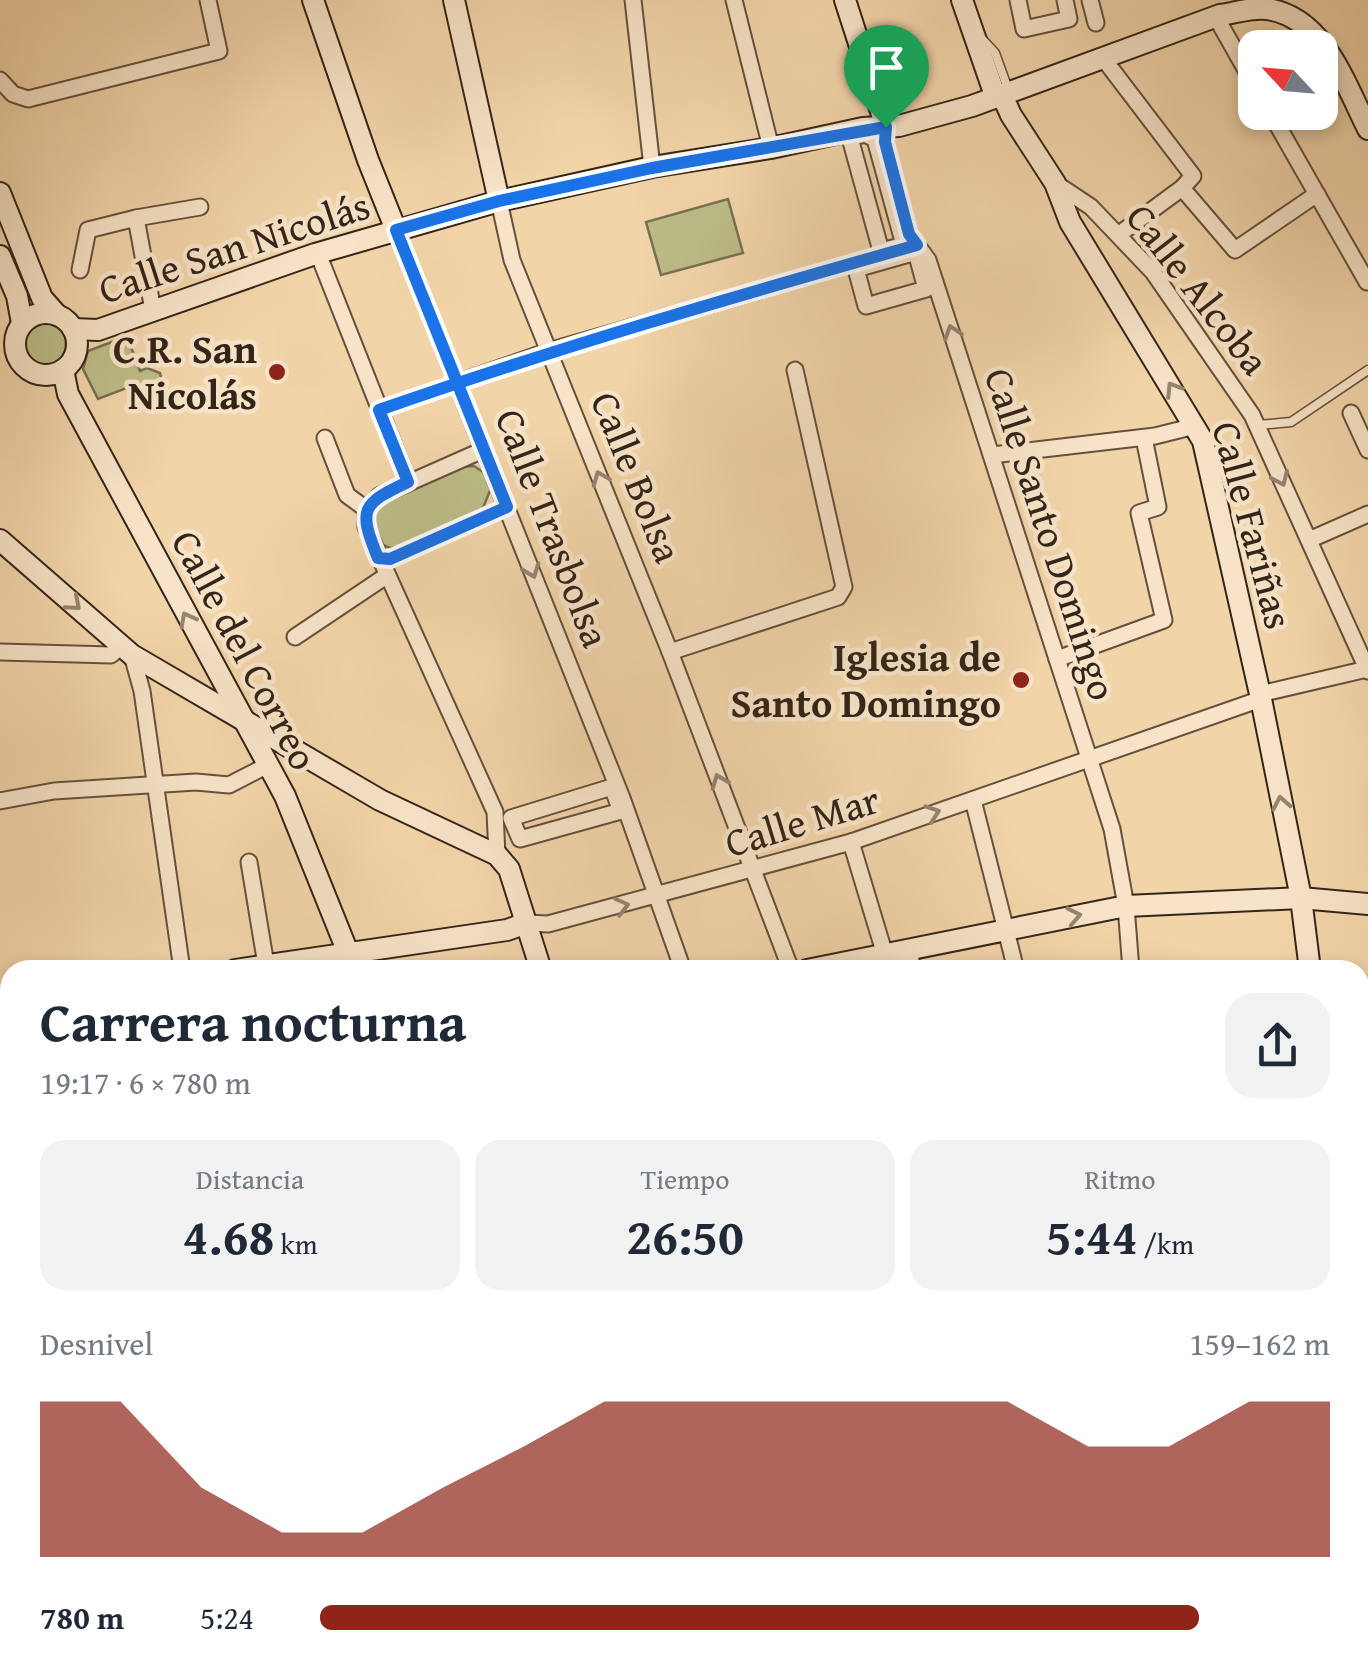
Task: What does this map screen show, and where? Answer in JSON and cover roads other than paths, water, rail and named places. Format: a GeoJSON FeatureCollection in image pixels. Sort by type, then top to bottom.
{"type":"FeatureCollection","features":[{"type":"Feature","properties":{"kind":"street"},"geometry":{"type":"LineString","coordinates":[[0,80],[12,94],[28,98],[219,50],[208,0]]}},
{"type":"Feature","properties":{"kind":"street","name":"Calle Trasbolsa"},"geometry":{"type":"LineString","coordinates":[[313,0],[368,160],[622,798],[679,960]]}},
{"type":"Feature","properties":{"kind":"street","name":"Calle Bolsa"},"geometry":{"type":"LineString","coordinates":[[454,0],[512,260],[670,652],[786,960]]}},
{"type":"Feature","properties":{"kind":"street"},"geometry":{"type":"LineString","coordinates":[[633,0],[652,168]]}},
{"type":"Feature","properties":{"kind":"street"},"geometry":{"type":"LineString","coordinates":[[734,0],[771,148]]}},
{"type":"Feature","properties":{"kind":"street"},"geometry":{"type":"LineString","coordinates":[[845,0],[886,127]]}},
{"type":"Feature","properties":{"kind":"street","name":"Calle Fariñas"},"geometry":{"type":"LineString","coordinates":[[962,0],[974,38],[1002,95],[1054,183],[1070,222],[1203,441],[1260,697],[1309,960]]}},
{"type":"Feature","properties":{"kind":"street"},"geometry":{"type":"LineString","coordinates":[[1018,0],[1024,29],[1069,19],[1065,0]]}},
{"type":"Feature","properties":{"kind":"street"},"geometry":{"type":"LineString","coordinates":[[1090,0],[1096,23]]}},
{"type":"Feature","properties":{"kind":"street"},"geometry":{"type":"LineString","coordinates":[[1262,4],[1307,27],[1329,52],[1368,128]]}},
{"type":"Feature","properties":{"kind":"street","name":"Calle San Nicolás"},"geometry":{"type":"LineString","coordinates":[[65,322],[98,330],[315,254],[499,201],[652,168],[886,127],[1002,95],[1262,4]]}},
{"type":"Feature","properties":{"kind":"street"},"geometry":{"type":"LineString","coordinates":[[1216,17],[1238,56]]}},
{"type":"Feature","properties":{"kind":"street"},"geometry":{"type":"LineString","coordinates":[[1103,58],[1193,176],[1118,235]]}},
{"type":"Feature","properties":{"kind":"street","name":"Calle Santo Domingo"},"geometry":{"type":"LineString","coordinates":[[886,127],[885,142],[909,234],[928,260],[1112,829],[1126,906],[1129,960]]}},
{"type":"Feature","properties":{"kind":"street"},"geometry":{"type":"LineString","coordinates":[[1280,130],[1367,282]]}},
{"type":"Feature","properties":{"kind":"street"},"geometry":{"type":"LineString","coordinates":[[865,134],[875,139],[904,245],[881,251],[850,138],[865,134]]}},
{"type":"Feature","properties":{"kind":"street","name":"Calle Alcoba"},"geometry":{"type":"LineString","coordinates":[[1054,183],[1091,207],[1153,272],[1220,365],[1257,425],[1368,670]]}},
{"type":"Feature","properties":{"kind":"street"},"geometry":{"type":"LineString","coordinates":[[1182,188],[1235,250],[1316,194]]}},
{"type":"Feature","properties":{"kind":"street"},"geometry":{"type":"LineString","coordinates":[[0,193],[42,298],[65,322],[76,351],[63,370],[46,375],[29,370],[17,357],[12,336],[17,296],[0,256]]}},
{"type":"Feature","properties":{"kind":"street"},"geometry":{"type":"LineString","coordinates":[[80,270],[88,230],[200,207]]}},
{"type":"Feature","properties":{"kind":"street"},"geometry":{"type":"LineString","coordinates":[[136,218],[153,310]]}},
{"type":"Feature","properties":{"kind":"street"},"geometry":{"type":"LineString","coordinates":[[379,410],[549,351],[917,245]]}},
{"type":"Feature","properties":{"kind":"street"},"geometry":{"type":"LineString","coordinates":[[916,252],[926,289],[866,306],[856,269],[916,252]]}},
{"type":"Feature","properties":{"kind":"street"},"geometry":{"type":"LineString","coordinates":[[315,254],[408,482]]}},
{"type":"Feature","properties":{"kind":"street"},"geometry":{"type":"LineString","coordinates":[[12,336],[38,313],[65,322]]}},
{"type":"Feature","properties":{"kind":"street","name":"Calle del Correo"},"geometry":{"type":"LineString","coordinates":[[63,370],[68,394],[285,796],[351,960]]}},
{"type":"Feature","properties":{"kind":"street"},"geometry":{"type":"LineString","coordinates":[[670,652],[838,598],[844,587],[795,370]]}},
{"type":"Feature","properties":{"kind":"street"},"geometry":{"type":"LineString","coordinates":[[1351,413],[1368,450]]}},
{"type":"Feature","properties":{"kind":"street"},"geometry":{"type":"LineString","coordinates":[[992,455],[1144,438],[1195,426]]}},
{"type":"Feature","properties":{"kind":"street"},"geometry":{"type":"LineString","coordinates":[[325,438],[347,495],[366,509]]}},
{"type":"Feature","properties":{"kind":"street"},"geometry":{"type":"LineString","coordinates":[[1057,659],[1164,620],[1139,513],[1158,507],[1144,438]]}},
{"type":"Feature","properties":{"kind":"street"},"geometry":{"type":"LineString","coordinates":[[484,450],[379,496],[366,509],[366,527],[495,812],[498,855]]}},
{"type":"Feature","properties":{"kind":"street"},"geometry":{"type":"LineString","coordinates":[[378,558],[390,559],[507,507]]}},
{"type":"Feature","properties":{"kind":"street"},"geometry":{"type":"LineString","coordinates":[[1309,540],[1368,514]]}},
{"type":"Feature","properties":{"kind":"street"},"geometry":{"type":"LineString","coordinates":[[0,540],[127,651],[380,800],[498,855],[509,868],[538,960]]}},
{"type":"Feature","properties":{"kind":"street"},"geometry":{"type":"LineString","coordinates":[[295,637],[386,576]]}},
{"type":"Feature","properties":{"kind":"street"},"geometry":{"type":"LineString","coordinates":[[3,650],[111,655],[127,651]]}},
{"type":"Feature","properties":{"kind":"street"},"geometry":{"type":"LineString","coordinates":[[127,651],[139,672],[181,960]]}},
{"type":"Feature","properties":{"kind":"street"},"geometry":{"type":"LineString","coordinates":[[175,680],[195,676],[206,654]]}},
{"type":"Feature","properties":{"kind":"street","name":"Calle Mar"},"geometry":{"type":"LineString","coordinates":[[527,923],[548,924],[657,897],[851,842],[1260,697],[1368,670]]}},
{"type":"Feature","properties":{"kind":"street"},"geometry":{"type":"LineString","coordinates":[[0,801],[54,791],[196,782],[230,785],[268,765]]}},
{"type":"Feature","properties":{"kind":"street"},"geometry":{"type":"LineString","coordinates":[[285,796],[286,785],[295,772],[320,766]]}},
{"type":"Feature","properties":{"kind":"street"},"geometry":{"type":"LineString","coordinates":[[612,787],[621,810],[520,839],[511,818],[612,787]]}},
{"type":"Feature","properties":{"kind":"street"},"geometry":{"type":"LineString","coordinates":[[973,800],[1014,960]]}},
{"type":"Feature","properties":{"kind":"street"},"geometry":{"type":"LineString","coordinates":[[851,842],[885,954]]}},
{"type":"Feature","properties":{"kind":"street"},"geometry":{"type":"LineString","coordinates":[[249,862],[265,960]]}},
{"type":"Feature","properties":{"kind":"street"},"geometry":{"type":"LineString","coordinates":[[856,960],[885,954],[911,960],[1006,930],[1126,906],[1300,898],[1368,904]]}},
{"type":"Feature","properties":{"kind":"street"},"geometry":{"type":"LineString","coordinates":[[362,960],[527,923]]}},
{"type":"Feature","properties":{"kind":"lane"},"geometry":{"type":"LineString","coordinates":[[1257,425],[1291,422],[1368,370]]}},
{"type":"Feature","properties":{"kind":"place","name":"C.R. San Nicolás"},"geometry":{"type":"Point","coordinates":[277,372]}},
{"type":"Feature","properties":{"kind":"place","name":"Iglesia de Santo Domingo"},"geometry":{"type":"Point","coordinates":[1021,680]}}]}
